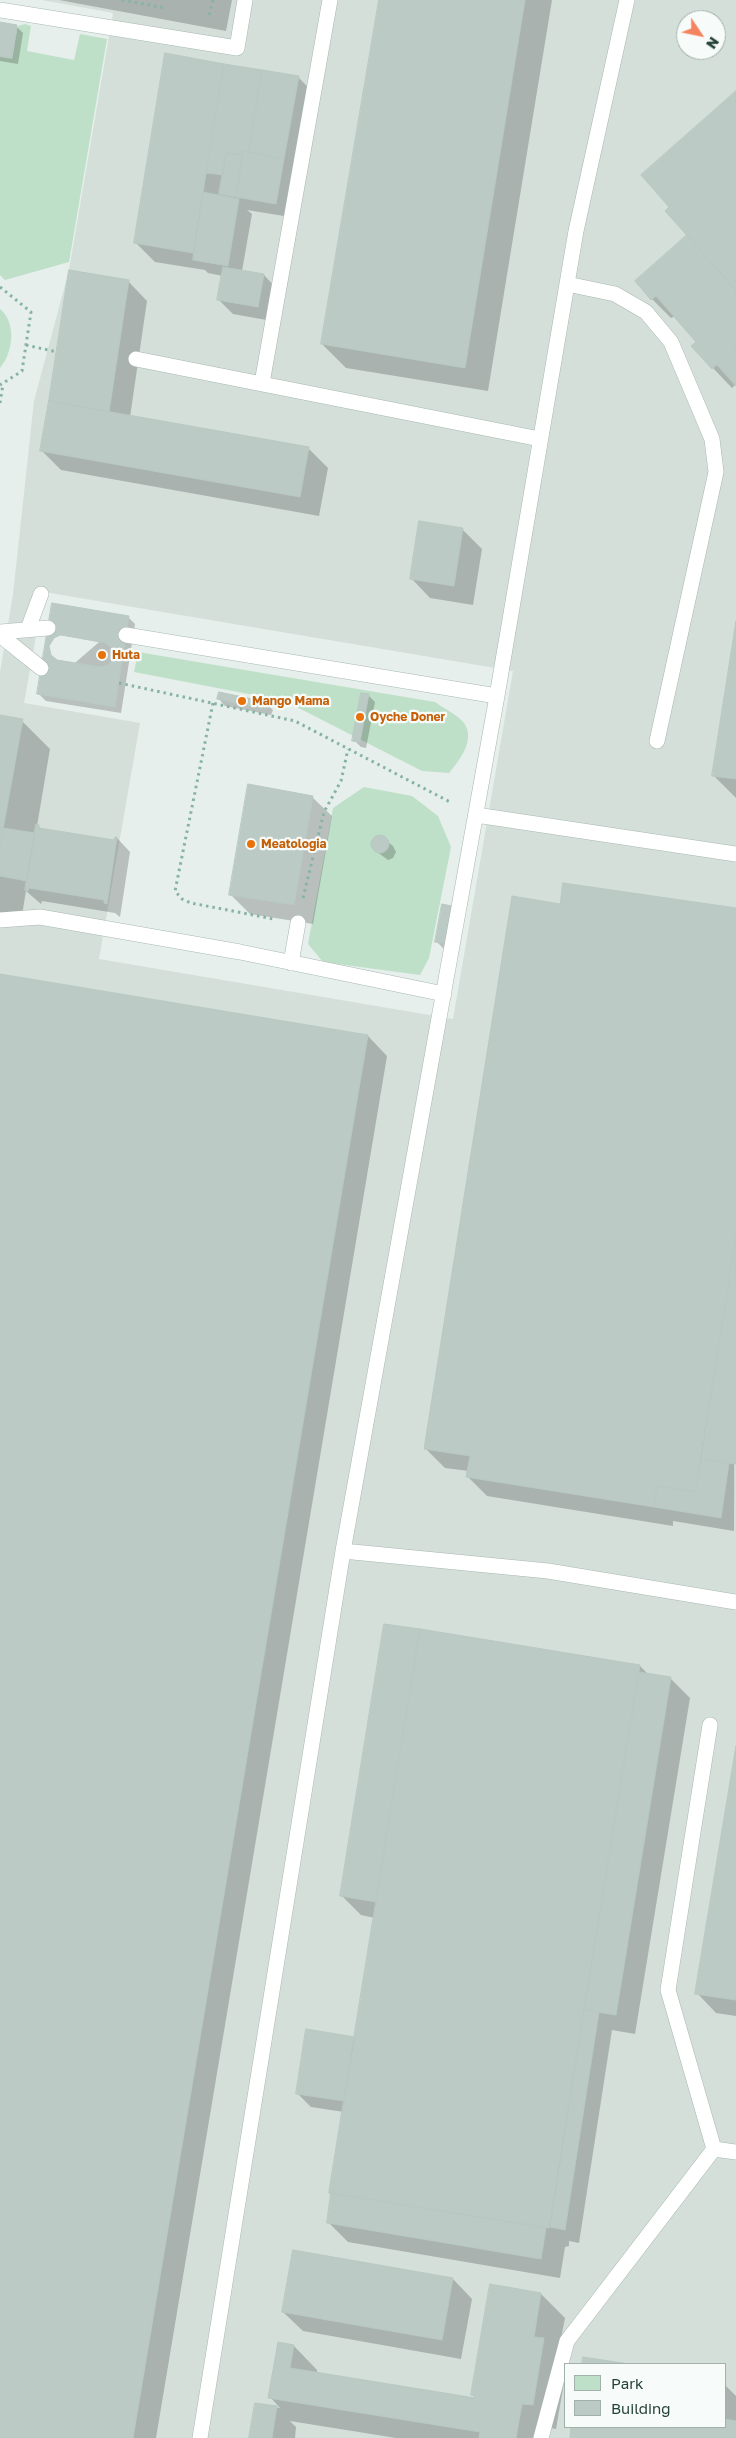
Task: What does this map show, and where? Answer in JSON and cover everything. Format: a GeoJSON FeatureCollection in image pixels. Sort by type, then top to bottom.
{"type":"FeatureCollection","features":[{"type":"Feature","properties":{"kind":"lane"},"geometry":{"type":"LineString","coordinates":[[0,10],[237,48],[245,0]]}},
{"type":"Feature","properties":{"kind":"lane"},"geometry":{"type":"LineString","coordinates":[[262,383],[330,0]]}},
{"type":"Feature","properties":{"kind":"lane"},"geometry":{"type":"LineString","coordinates":[[200,2438],[344,1551],[497,696],[578,222],[627,0]]}},
{"type":"Feature","properties":{"kind":"lane"},"geometry":{"type":"LineString","coordinates":[[567,284],[615,294],[646,312],[671,342],[712,439],[716,472],[658,741]]}},
{"type":"Feature","properties":{"kind":"lane"},"geometry":{"type":"LineString","coordinates":[[136,358],[540,439]]}},
{"type":"Feature","properties":{"kind":"lane"},"geometry":{"type":"LineString","coordinates":[[28,630],[41,594]]}},
{"type":"Feature","properties":{"kind":"lane"},"geometry":{"type":"LineString","coordinates":[[0,634],[48,628]]}},
{"type":"Feature","properties":{"kind":"lane"},"geometry":{"type":"LineString","coordinates":[[0,634],[41,668]]}},
{"type":"Feature","properties":{"kind":"lane"},"geometry":{"type":"LineString","coordinates":[[126,635],[497,696]]}},
{"type":"Feature","properties":{"kind":"lane"},"geometry":{"type":"LineString","coordinates":[[476,815],[736,854]]}},
{"type":"Feature","properties":{"kind":"lane"},"geometry":{"type":"LineString","coordinates":[[0,920],[40,917],[231,950],[444,994]]}},
{"type":"Feature","properties":{"kind":"lane"},"geometry":{"type":"LineString","coordinates":[[291,963],[298,923]]}},
{"type":"Feature","properties":{"kind":"lane"},"geometry":{"type":"LineString","coordinates":[[344,1551],[548,1571],[736,1602]]}},
{"type":"Feature","properties":{"kind":"lane"},"geometry":{"type":"LineString","coordinates":[[710,1725],[668,1990],[714,2149]]}},
{"type":"Feature","properties":{"kind":"lane"},"geometry":{"type":"LineString","coordinates":[[714,2149],[736,2152]]}},
{"type":"Feature","properties":{"kind":"lane"},"geometry":{"type":"LineString","coordinates":[[541,2438],[567,2341],[714,2149]]}},
{"type":"Feature","properties":{"kind":"path"},"geometry":{"type":"LineString","coordinates":[[122,0],[171,9]]}},
{"type":"Feature","properties":{"kind":"path"},"geometry":{"type":"LineString","coordinates":[[200,14],[210,16],[213,0]]}},
{"type":"Feature","properties":{"kind":"path"},"geometry":{"type":"LineString","coordinates":[[0,287],[31,312],[22,371],[2,384],[0,403]]}},
{"type":"Feature","properties":{"kind":"path"},"geometry":{"type":"LineString","coordinates":[[26,344],[57,352]]}},
{"type":"Feature","properties":{"kind":"path"},"geometry":{"type":"LineString","coordinates":[[120,683],[295,721],[476,815]]}},
{"type":"Feature","properties":{"kind":"path"},"geometry":{"type":"LineString","coordinates":[[213,703],[176,891],[182,899],[191,903],[298,923],[324,812],[341,781],[348,748]]}},
{"type":"Feature","properties":{"kind":"shaded area"},"geometry":{"type":"Polygon","coordinates":[[[42,0],[736,0],[736,2438],[0,2438],[0,672],[13,594],[34,401],[69,270],[113,13],[42,0]],[[44,592],[24,703],[140,723],[99,959],[453,1019],[513,671],[44,592]]]}},
{"type":"Feature","properties":{"kind":"green space"},"geometry":{"type":"Polygon","coordinates":[[[25,24],[31,26],[27,51],[74,60],[80,34],[107,39],[69,262],[5,280],[0,275],[0,57],[12,59],[18,26],[25,24]]]}},
{"type":"Feature","properties":{"kind":"green space"},"geometry":{"type":"Polygon","coordinates":[[[0,309],[9,322],[11,338],[8,354],[0,368],[0,309]]]}},
{"type":"Feature","properties":{"kind":"green space"},"geometry":{"type":"Polygon","coordinates":[[[138,652],[435,702],[464,723],[468,736],[465,750],[449,773],[422,771],[285,701],[134,672],[138,652]]]}},
{"type":"Feature","properties":{"kind":"green space"},"geometry":{"type":"Polygon","coordinates":[[[364,787],[412,796],[438,816],[451,847],[429,958],[420,975],[323,962],[308,944],[333,808],[364,787]]]}},
{"type":"Feature","properties":{"kind":"building"},"geometry":{"type":"Polygon","coordinates":[[[379,0],[525,0],[465,368],[321,344],[379,0]]]}},
{"type":"Feature","properties":{"kind":"building"},"geometry":{"type":"Polygon","coordinates":[[[0,22],[17,25],[12,58],[0,56],[0,22]]]}},
{"type":"Feature","properties":{"kind":"building"},"geometry":{"type":"Polygon","coordinates":[[[165,53],[224,64],[193,253],[134,243],[165,53]]]}},
{"type":"Feature","properties":{"kind":"building"},"geometry":{"type":"Polygon","coordinates":[[[224,64],[262,70],[249,152],[243,151],[243,155],[226,153],[223,175],[206,173],[224,64]]]}},
{"type":"Feature","properties":{"kind":"building"},"geometry":{"type":"Polygon","coordinates":[[[262,70],[299,76],[284,159],[249,152],[262,70]]]}},
{"type":"Feature","properties":{"kind":"building"},"geometry":{"type":"Polygon","coordinates":[[[736,91],[736,290],[665,211],[669,207],[641,175],[736,91]]]}},
{"type":"Feature","properties":{"kind":"building"},"geometry":{"type":"Polygon","coordinates":[[[243,151],[284,159],[276,204],[236,197],[243,151]]]}},
{"type":"Feature","properties":{"kind":"building"},"geometry":{"type":"Polygon","coordinates":[[[226,153],[243,155],[236,197],[219,194],[226,153]]]}},
{"type":"Feature","properties":{"kind":"building"},"geometry":{"type":"Polygon","coordinates":[[[203,192],[239,199],[228,266],[193,260],[203,192]]]}},
{"type":"Feature","properties":{"kind":"building"},"geometry":{"type":"Polygon","coordinates":[[[687,235],[736,291],[736,348],[712,369],[691,346],[696,342],[656,296],[651,300],[635,281],[687,235]]]}},
{"type":"Feature","properties":{"kind":"building"},"geometry":{"type":"Polygon","coordinates":[[[223,267],[264,274],[258,307],[217,300],[223,267]]]}},
{"type":"Feature","properties":{"kind":"building"},"geometry":{"type":"Polygon","coordinates":[[[69,270],[129,280],[109,412],[49,401],[69,270]]]}},
{"type":"Feature","properties":{"kind":"building"},"geometry":{"type":"Polygon","coordinates":[[[736,348],[736,386],[717,365],[736,348]]]}},
{"type":"Feature","properties":{"kind":"building"},"geometry":{"type":"Polygon","coordinates":[[[49,401],[309,447],[300,497],[40,451],[49,401]]]}},
{"type":"Feature","properties":{"kind":"building"},"geometry":{"type":"Polygon","coordinates":[[[419,521],[463,528],[454,586],[410,579],[419,521]]]}},
{"type":"Feature","properties":{"kind":"building"},"geometry":{"type":"Polygon","coordinates":[[[52,603],[129,616],[115,707],[37,694],[52,603]]]}},
{"type":"Feature","properties":{"kind":"building"},"geometry":{"type":"Polygon","coordinates":[[[736,621],[736,779],[712,776],[736,621]]]}},
{"type":"Feature","properties":{"kind":"building"},"geometry":{"type":"Polygon","coordinates":[[[61,635],[106,643],[113,649],[113,659],[108,665],[101,667],[57,660],[51,655],[49,646],[54,638],[61,635]]]}},
{"type":"Feature","properties":{"kind":"building"},"geometry":{"type":"Polygon","coordinates":[[[219,692],[267,702],[265,709],[217,699],[219,692]]]}},
{"type":"Feature","properties":{"kind":"building"},"geometry":{"type":"Polygon","coordinates":[[[361,693],[369,694],[360,742],[352,741],[361,693]]]}},
{"type":"Feature","properties":{"kind":"building"},"geometry":{"type":"Polygon","coordinates":[[[0,715],[23,719],[0,846],[0,715]]]}},
{"type":"Feature","properties":{"kind":"building"},"geometry":{"type":"Polygon","coordinates":[[[248,784],[313,796],[294,905],[229,895],[248,784]]]}},
{"type":"Feature","properties":{"kind":"building"},"geometry":{"type":"Polygon","coordinates":[[[36,824],[39,825],[39,828],[114,840],[117,837],[107,904],[104,903],[104,900],[29,888],[28,891],[25,890],[36,824]]]}},
{"type":"Feature","properties":{"kind":"building"},"geometry":{"type":"Polygon","coordinates":[[[3,828],[35,833],[27,881],[0,876],[0,846],[3,828]]]}},
{"type":"Feature","properties":{"kind":"building"},"geometry":{"type":"Polygon","coordinates":[[[376,835],[384,835],[389,840],[387,851],[376,853],[371,848],[371,840],[376,835]]]}},
{"type":"Feature","properties":{"kind":"building"},"geometry":{"type":"Polygon","coordinates":[[[563,883],[736,908],[736,1238],[695,1492],[657,1486],[654,1507],[466,1477],[470,1456],[424,1449],[512,896],[560,904],[563,883]]]}},
{"type":"Feature","properties":{"kind":"building"},"geometry":{"type":"Polygon","coordinates":[[[442,904],[452,906],[445,943],[435,942],[442,904]]]}},
{"type":"Feature","properties":{"kind":"building"},"geometry":{"type":"Polygon","coordinates":[[[0,974],[368,1035],[133,2438],[0,2438],[0,974]]]}},
{"type":"Feature","properties":{"kind":"building"},"geometry":{"type":"Polygon","coordinates":[[[736,1238],[736,1464],[701,1459],[736,1238]]]}},
{"type":"Feature","properties":{"kind":"building"},"geometry":{"type":"Polygon","coordinates":[[[701,1459],[729,1463],[721,1518],[654,1507],[657,1486],[695,1492],[701,1459]]]}},
{"type":"Feature","properties":{"kind":"building"},"geometry":{"type":"Polygon","coordinates":[[[384,1624],[420,1629],[376,1902],[340,1896],[384,1624]]]}},
{"type":"Feature","properties":{"kind":"building"},"geometry":{"type":"Polygon","coordinates":[[[420,1629],[640,1665],[549,2228],[329,2193],[420,1629]]]}},
{"type":"Feature","properties":{"kind":"building"},"geometry":{"type":"Polygon","coordinates":[[[639,1672],[671,1677],[616,2015],[584,2010],[639,1672]]]}},
{"type":"Feature","properties":{"kind":"building"},"geometry":{"type":"Polygon","coordinates":[[[736,1746],[736,2000],[695,1994],[736,1746]]]}},
{"type":"Feature","properties":{"kind":"building"},"geometry":{"type":"Polygon","coordinates":[[[584,2010],[599,2012],[565,2230],[550,2227],[584,2010]]]}},
{"type":"Feature","properties":{"kind":"building"},"geometry":{"type":"Polygon","coordinates":[[[306,2029],[355,2037],[344,2101],[296,2094],[306,2029]]]}},
{"type":"Feature","properties":{"kind":"building"},"geometry":{"type":"Polygon","coordinates":[[[331,2193],[546,2228],[541,2259],[327,2223],[331,2193]]]}},
{"type":"Feature","properties":{"kind":"building"},"geometry":{"type":"Polygon","coordinates":[[[293,2250],[453,2278],[442,2340],[282,2312],[293,2250]]]}},
{"type":"Feature","properties":{"kind":"building"},"geometry":{"type":"Polygon","coordinates":[[[490,2284],[541,2293],[534,2337],[544,2338],[533,2405],[522,2404],[516,2438],[479,2438],[480,2432],[268,2398],[278,2342],[294,2345],[290,2368],[475,2398],[475,2396],[471,2395],[490,2284]]]}},
{"type":"Feature","properties":{"kind":"building"},"geometry":{"type":"Polygon","coordinates":[[[583,2357],[622,2363],[582,2363],[583,2357]]]}},
{"type":"Feature","properties":{"kind":"building"},"geometry":{"type":"Polygon","coordinates":[[[255,2403],[277,2406],[272,2438],[249,2438],[255,2403]]]}},
{"type":"Feature","properties":{"kind":"building"},"geometry":{"type":"Polygon","coordinates":[[[726,2419],[736,2421],[736,2438],[570,2438],[571,2428],[726,2428],[726,2419]]]}},
{"type":"Feature","properties":{"kind":"place","name":"Huta"},"geometry":{"type":"Point","coordinates":[102,655]}},
{"type":"Feature","properties":{"kind":"place","name":"Mango Mama"},"geometry":{"type":"Point","coordinates":[242,701]}},
{"type":"Feature","properties":{"kind":"place","name":"Oyche Doner"},"geometry":{"type":"Point","coordinates":[360,717]}},
{"type":"Feature","properties":{"kind":"place","name":"Meatologia"},"geometry":{"type":"Point","coordinates":[251,844]}}]}
